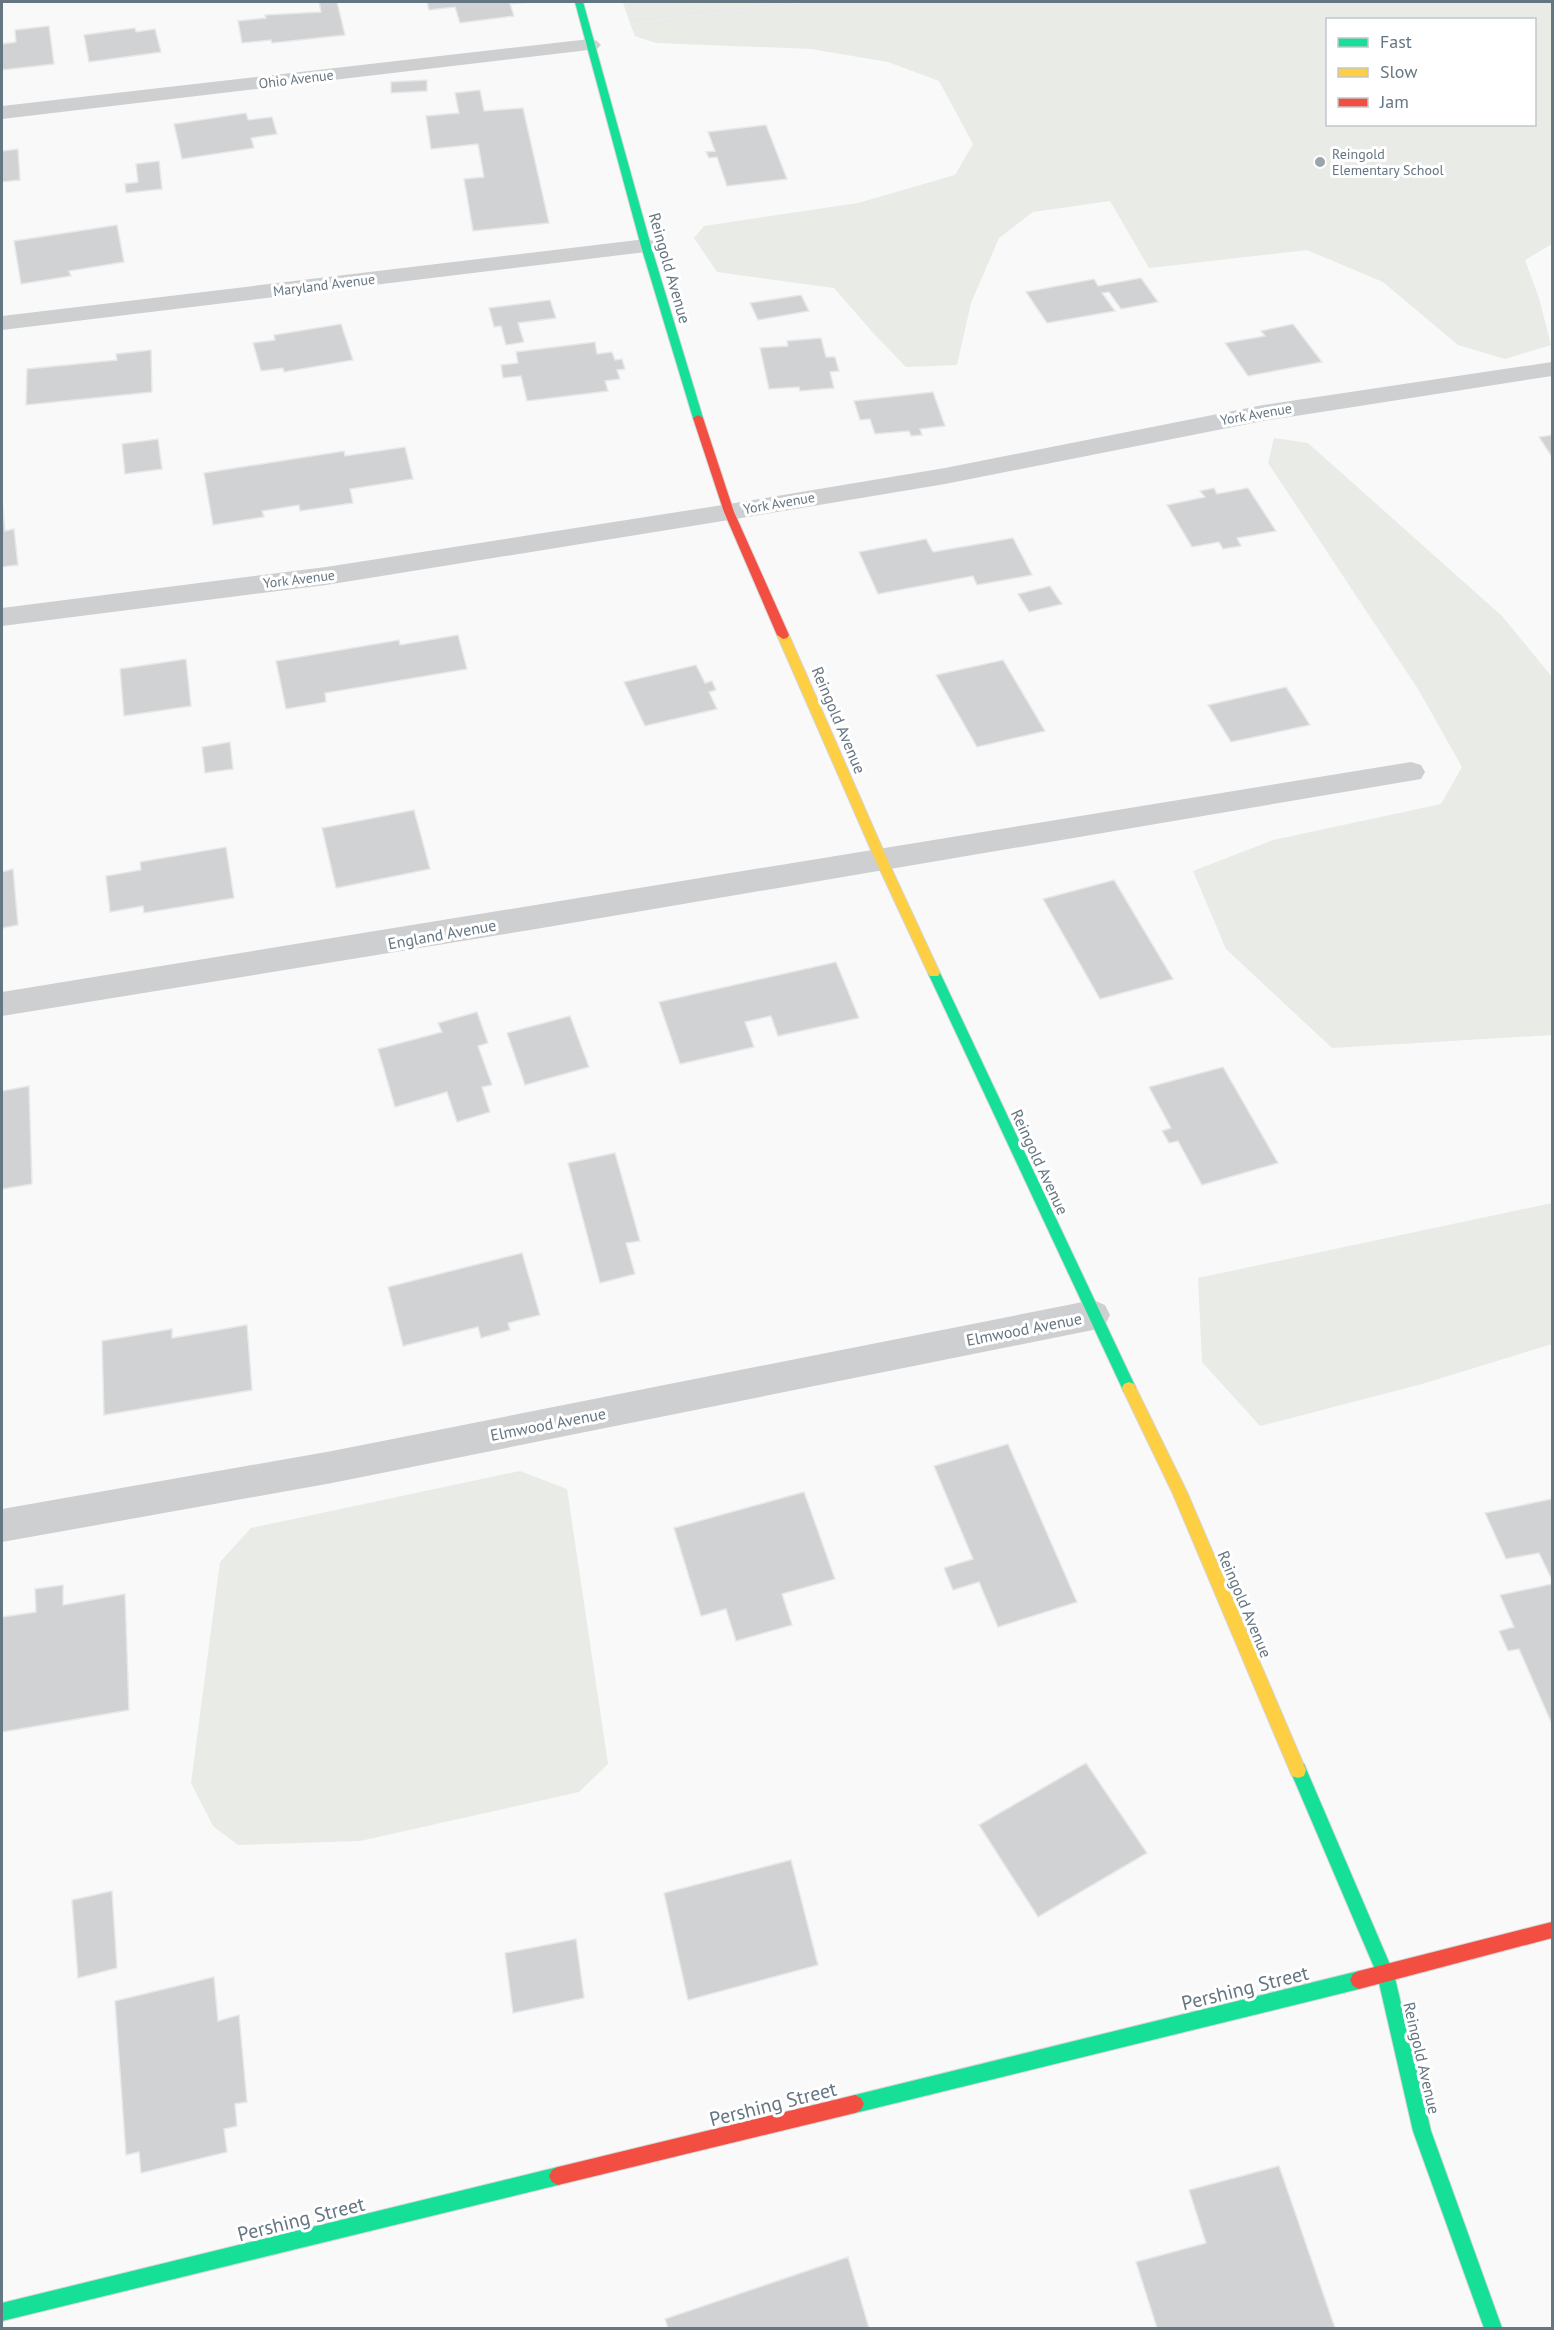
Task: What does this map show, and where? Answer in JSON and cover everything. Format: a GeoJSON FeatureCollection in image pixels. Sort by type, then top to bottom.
{"type":"FeatureCollection","features":[{"type":"Feature","properties":{"kind":"street","name":"Reingold Avenue"},"geometry":{"type":"LineString","coordinates":[[579,2],[646,246],[712,466],[729,512],[881,859],[1093,1316],[1180,1492],[1385,1974],[1422,2131],[1493,2328]]}},
{"type":"Feature","properties":{"kind":"street","name":"Ohio Avenue"},"geometry":{"type":"LineString","coordinates":[[2,113],[590,45]]}},
{"type":"Feature","properties":{"kind":"street","name":"Maryland Avenue"},"geometry":{"type":"LineString","coordinates":[[2,323],[646,246]]}},
{"type":"Feature","properties":{"kind":"street","name":"York Avenue"},"geometry":{"type":"LineString","coordinates":[[2,617],[326,576],[729,512],[945,476],[1263,412],[1552,369]]}},
{"type":"Feature","properties":{"kind":"street","name":"England Avenue"},"geometry":{"type":"LineString","coordinates":[[2,1004],[376,945],[1411,772]]}},
{"type":"Feature","properties":{"kind":"street","name":"Elmwood Avenue"},"geometry":{"type":"LineString","coordinates":[[2,1526],[332,1467],[1093,1316]]}},
{"type":"Feature","properties":{"kind":"street","name":"Pershing Street"},"geometry":{"type":"LineString","coordinates":[[2,2312],[1385,1974],[1552,1930]]}},
{"type":"Feature","properties":{"kind":"shaded area"},"geometry":{"type":"Polygon","coordinates":[[[623,2],[810,2],[630,23],[623,2]]]}},
{"type":"Feature","properties":{"kind":"shaded area"},"geometry":{"type":"Polygon","coordinates":[[[623,2],[796,2],[629,20],[623,2]]]}},
{"type":"Feature","properties":{"kind":"shaded area"},"geometry":{"type":"Polygon","coordinates":[[[810,2],[1552,2],[1552,244],[1525,260],[1539,298],[1551,345],[1505,359],[1458,345],[1383,282],[1307,250],[1149,268],[1110,201],[1033,212],[999,238],[971,303],[957,365],[906,367],[834,288],[717,272],[694,238],[704,226],[858,203],[955,175],[973,144],[939,81],[888,62],[811,49],[656,43],[635,36],[630,23],[810,2]]]}},
{"type":"Feature","properties":{"kind":"shaded area"},"geometry":{"type":"Polygon","coordinates":[[[1274,438],[1308,443],[1502,616],[1552,677],[1552,1035],[1332,1048],[1226,949],[1193,871],[1273,840],[1441,804],[1462,767],[1418,689],[1268,463],[1274,438]]]}},
{"type":"Feature","properties":{"kind":"shaded area"},"geometry":{"type":"Polygon","coordinates":[[[1552,1203],[1552,1344],[1422,1384],[1260,1426],[1202,1362],[1198,1278],[1552,1203]]]}},
{"type":"Feature","properties":{"kind":"shaded area"},"geometry":{"type":"Polygon","coordinates":[[[520,1471],[567,1489],[608,1764],[579,1792],[360,1841],[238,1845],[213,1826],[191,1783],[220,1562],[251,1528],[520,1471]]]}},
{"type":"Feature","properties":{"kind":"building"},"geometry":{"type":"Polygon","coordinates":[[[319,2],[337,2],[345,35],[272,43],[271,40],[242,43],[238,21],[266,18],[265,15],[321,12],[319,2]]]}},
{"type":"Feature","properties":{"kind":"building"},"geometry":{"type":"Polygon","coordinates":[[[427,2],[531,2],[510,4],[514,16],[460,23],[455,7],[429,10],[427,2]]]}},
{"type":"Feature","properties":{"kind":"building"},"geometry":{"type":"Polygon","coordinates":[[[49,26],[54,64],[2,70],[2,44],[16,42],[15,30],[49,26]]]}},
{"type":"Feature","properties":{"kind":"building"},"geometry":{"type":"Polygon","coordinates":[[[135,28],[136,32],[155,29],[161,52],[89,62],[84,35],[135,28]]]}},
{"type":"Feature","properties":{"kind":"building"},"geometry":{"type":"Polygon","coordinates":[[[427,80],[427,91],[391,93],[391,82],[427,80]]]}},
{"type":"Feature","properties":{"kind":"building"},"geometry":{"type":"Polygon","coordinates":[[[480,90],[484,111],[523,108],[549,223],[473,231],[464,179],[484,177],[478,144],[431,149],[426,116],[459,113],[455,93],[480,90]]]}},
{"type":"Feature","properties":{"kind":"building"},"geometry":{"type":"Polygon","coordinates":[[[246,113],[248,120],[272,117],[277,134],[251,138],[254,148],[182,159],[174,124],[246,113]]]}},
{"type":"Feature","properties":{"kind":"building"},"geometry":{"type":"Polygon","coordinates":[[[766,125],[787,179],[727,186],[717,157],[709,158],[706,152],[715,151],[708,132],[766,125]]]}},
{"type":"Feature","properties":{"kind":"building"},"geometry":{"type":"Polygon","coordinates":[[[18,149],[20,180],[2,182],[2,151],[18,149]]]}},
{"type":"Feature","properties":{"kind":"building"},"geometry":{"type":"Polygon","coordinates":[[[159,161],[162,189],[126,193],[125,184],[138,182],[136,164],[159,161]]]}},
{"type":"Feature","properties":{"kind":"building"},"geometry":{"type":"Polygon","coordinates":[[[117,225],[124,262],[69,271],[71,276],[21,284],[14,241],[117,225]]]}},
{"type":"Feature","properties":{"kind":"building"},"geometry":{"type":"Polygon","coordinates":[[[1141,278],[1158,302],[1121,309],[1109,292],[1102,293],[1115,311],[1047,323],[1026,292],[1094,279],[1098,286],[1141,278]]]}},
{"type":"Feature","properties":{"kind":"building"},"geometry":{"type":"Polygon","coordinates":[[[801,295],[809,311],[758,320],[750,303],[801,295]]]}},
{"type":"Feature","properties":{"kind":"building"},"geometry":{"type":"Polygon","coordinates":[[[550,300],[556,318],[518,323],[524,342],[506,345],[501,326],[494,327],[489,308],[550,300]]]}},
{"type":"Feature","properties":{"kind":"building"},"geometry":{"type":"Polygon","coordinates":[[[341,324],[353,360],[284,372],[283,368],[261,371],[253,343],[275,340],[274,335],[341,324]]]}},
{"type":"Feature","properties":{"kind":"building"},"geometry":{"type":"Polygon","coordinates":[[[1293,324],[1322,362],[1248,376],[1225,343],[1265,336],[1261,331],[1293,324]]]}},
{"type":"Feature","properties":{"kind":"building"},"geometry":{"type":"Polygon","coordinates":[[[821,338],[826,357],[835,357],[839,371],[830,372],[834,388],[800,391],[799,387],[769,389],[760,348],[788,346],[787,341],[821,338]]]}},
{"type":"Feature","properties":{"kind":"building"},"geometry":{"type":"Polygon","coordinates":[[[595,342],[597,354],[612,352],[615,360],[622,359],[625,369],[617,370],[620,379],[605,381],[608,391],[527,401],[521,376],[503,378],[501,365],[518,363],[516,352],[595,342]]]}},
{"type":"Feature","properties":{"kind":"building"},"geometry":{"type":"Polygon","coordinates":[[[151,350],[152,392],[26,405],[27,369],[117,360],[116,354],[151,350]]]}},
{"type":"Feature","properties":{"kind":"building"},"geometry":{"type":"Polygon","coordinates":[[[933,392],[945,426],[920,429],[922,435],[911,436],[909,431],[875,434],[870,419],[860,420],[854,401],[933,392]]]}},
{"type":"Feature","properties":{"kind":"building"},"geometry":{"type":"Polygon","coordinates":[[[1552,435],[1552,457],[1539,437],[1552,435]]]}},
{"type":"Feature","properties":{"kind":"building"},"geometry":{"type":"Polygon","coordinates":[[[158,439],[162,469],[125,474],[122,444],[158,439]]]}},
{"type":"Feature","properties":{"kind":"building"},"geometry":{"type":"Polygon","coordinates":[[[405,447],[413,479],[350,489],[353,503],[300,511],[299,505],[262,511],[264,517],[213,525],[204,473],[344,451],[345,456],[405,447]]]}},
{"type":"Feature","properties":{"kind":"building"},"geometry":{"type":"Polygon","coordinates":[[[1214,488],[1217,494],[1248,488],[1276,531],[1237,538],[1241,546],[1223,549],[1219,542],[1192,547],[1167,505],[1205,497],[1200,491],[1214,488]]]}},
{"type":"Feature","properties":{"kind":"building"},"geometry":{"type":"Polygon","coordinates":[[[2,499],[5,531],[14,529],[18,565],[2,567],[2,499]]]}},
{"type":"Feature","properties":{"kind":"building"},"geometry":{"type":"Polygon","coordinates":[[[1013,538],[1032,575],[977,585],[973,576],[878,594],[859,552],[926,539],[933,552],[1013,538]]]}},
{"type":"Feature","properties":{"kind":"building"},"geometry":{"type":"Polygon","coordinates":[[[1050,586],[1062,604],[1029,612],[1018,594],[1050,586]]]}},
{"type":"Feature","properties":{"kind":"building"},"geometry":{"type":"Polygon","coordinates":[[[458,635],[467,669],[325,693],[326,702],[286,709],[276,661],[399,640],[400,645],[458,635]]]}},
{"type":"Feature","properties":{"kind":"building"},"geometry":{"type":"Polygon","coordinates":[[[186,659],[191,706],[124,716],[120,669],[186,659]]]}},
{"type":"Feature","properties":{"kind":"building"},"geometry":{"type":"Polygon","coordinates":[[[1003,660],[1045,731],[977,747],[936,675],[1003,660]]]}},
{"type":"Feature","properties":{"kind":"building"},"geometry":{"type":"Polygon","coordinates":[[[696,665],[705,683],[712,681],[716,690],[709,692],[717,709],[645,726],[624,682],[696,665]]]}},
{"type":"Feature","properties":{"kind":"building"},"geometry":{"type":"Polygon","coordinates":[[[1286,687],[1310,725],[1231,742],[1208,705],[1286,687]]]}},
{"type":"Feature","properties":{"kind":"building"},"geometry":{"type":"Polygon","coordinates":[[[230,742],[233,769],[205,773],[202,747],[230,742]]]}},
{"type":"Feature","properties":{"kind":"building"},"geometry":{"type":"Polygon","coordinates":[[[414,810],[430,869],[336,888],[322,828],[414,810]]]}},
{"type":"Feature","properties":{"kind":"building"},"geometry":{"type":"Polygon","coordinates":[[[226,847],[234,898],[144,913],[143,906],[110,912],[106,876],[141,870],[140,862],[226,847]]]}},
{"type":"Feature","properties":{"kind":"building"},"geometry":{"type":"Polygon","coordinates":[[[13,869],[18,925],[2,928],[2,872],[13,869]]]}},
{"type":"Feature","properties":{"kind":"building"},"geometry":{"type":"Polygon","coordinates":[[[1114,880],[1173,979],[1100,999],[1043,899],[1114,880]]]}},
{"type":"Feature","properties":{"kind":"building"},"geometry":{"type":"Polygon","coordinates":[[[836,962],[859,1018],[778,1036],[771,1016],[745,1022],[754,1047],[680,1064],[659,1002],[836,962]]]}},
{"type":"Feature","properties":{"kind":"building"},"geometry":{"type":"Polygon","coordinates":[[[477,1012],[488,1043],[478,1046],[492,1085],[482,1087],[490,1112],[457,1122],[447,1092],[395,1107],[378,1049],[442,1032],[438,1023],[477,1012]]]}},
{"type":"Feature","properties":{"kind":"building"},"geometry":{"type":"Polygon","coordinates":[[[570,1016],[589,1067],[525,1085],[507,1033],[570,1016]]]}},
{"type":"Feature","properties":{"kind":"building"},"geometry":{"type":"Polygon","coordinates":[[[1223,1067],[1278,1163],[1202,1185],[1178,1141],[1169,1143],[1162,1131],[1171,1128],[1149,1087],[1223,1067]]]}},
{"type":"Feature","properties":{"kind":"building"},"geometry":{"type":"Polygon","coordinates":[[[29,1086],[32,1184],[2,1189],[2,1091],[29,1086]]]}},
{"type":"Feature","properties":{"kind":"building"},"geometry":{"type":"Polygon","coordinates":[[[615,1153],[640,1241],[626,1243],[635,1274],[600,1283],[568,1163],[615,1153]]]}},
{"type":"Feature","properties":{"kind":"building"},"geometry":{"type":"Polygon","coordinates":[[[522,1253],[540,1315],[508,1323],[510,1330],[481,1338],[478,1327],[403,1346],[388,1287],[522,1253]]]}},
{"type":"Feature","properties":{"kind":"building"},"geometry":{"type":"Polygon","coordinates":[[[247,1325],[252,1390],[104,1415],[102,1341],[172,1329],[172,1338],[247,1325]]]}},
{"type":"Feature","properties":{"kind":"building"},"geometry":{"type":"Polygon","coordinates":[[[1008,1444],[1077,1602],[998,1627],[979,1582],[953,1590],[944,1568],[973,1559],[934,1466],[1008,1444]]]}},
{"type":"Feature","properties":{"kind":"building"},"geometry":{"type":"Polygon","coordinates":[[[804,1492],[835,1579],[782,1594],[792,1625],[736,1641],[726,1609],[701,1616],[674,1528],[804,1492]]]}},
{"type":"Feature","properties":{"kind":"building"},"geometry":{"type":"Polygon","coordinates":[[[1552,1499],[1552,1580],[1539,1553],[1506,1559],[1485,1513],[1552,1499]]]}},
{"type":"Feature","properties":{"kind":"building"},"geometry":{"type":"Polygon","coordinates":[[[1552,1584],[1552,1724],[1519,1649],[1508,1651],[1499,1631],[1514,1627],[1500,1595],[1552,1584]]]}},
{"type":"Feature","properties":{"kind":"building"},"geometry":{"type":"Polygon","coordinates":[[[63,1585],[63,1605],[125,1594],[129,1710],[2,1732],[2,1617],[36,1612],[35,1589],[63,1585]]]}},
{"type":"Feature","properties":{"kind":"building"},"geometry":{"type":"Polygon","coordinates":[[[1086,1763],[1147,1853],[1038,1917],[979,1825],[1086,1763]]]}},
{"type":"Feature","properties":{"kind":"building"},"geometry":{"type":"Polygon","coordinates":[[[791,1860],[818,1965],[688,2000],[664,1893],[791,1860]]]}},
{"type":"Feature","properties":{"kind":"building"},"geometry":{"type":"Polygon","coordinates":[[[112,1891],[117,1968],[78,1978],[72,1900],[112,1891]]]}},
{"type":"Feature","properties":{"kind":"building"},"geometry":{"type":"Polygon","coordinates":[[[576,1939],[584,1998],[513,2013],[505,1953],[576,1939]]]}},
{"type":"Feature","properties":{"kind":"building"},"geometry":{"type":"Polygon","coordinates":[[[214,1977],[218,2021],[239,2015],[247,2102],[235,2104],[237,2126],[224,2129],[227,2152],[141,2173],[139,2152],[126,2155],[115,2001],[214,1977]]]}},
{"type":"Feature","properties":{"kind":"building"},"geometry":{"type":"Polygon","coordinates":[[[1279,2166],[1335,2328],[1157,2328],[1136,2262],[1206,2243],[1189,2190],[1279,2166]]]}},
{"type":"Feature","properties":{"kind":"building"},"geometry":{"type":"Polygon","coordinates":[[[848,2257],[869,2328],[668,2328],[665,2319],[848,2257]]]}},
{"type":"Feature","properties":{"kind":"traffic: fast"},"geometry":{"type":"LineString","coordinates":[[579,2],[646,246],[698,418]]}},
{"type":"Feature","properties":{"kind":"traffic: fast"},"geometry":{"type":"LineString","coordinates":[[934,973],[1129,1388]]}},
{"type":"Feature","properties":{"kind":"traffic: fast"},"geometry":{"type":"LineString","coordinates":[[1298,1770],[1385,1974],[1422,2131],[1493,2328]]}},
{"type":"Feature","properties":{"kind":"traffic: fast"},"geometry":{"type":"LineString","coordinates":[[855,2104],[1359,1980]]}},
{"type":"Feature","properties":{"kind":"traffic: fast"},"geometry":{"type":"LineString","coordinates":[[2,2312],[558,2176]]}},
{"type":"Feature","properties":{"kind":"traffic: slow"},"geometry":{"type":"LineString","coordinates":[[783,635],[881,859],[934,973]]}},
{"type":"Feature","properties":{"kind":"traffic: slow"},"geometry":{"type":"LineString","coordinates":[[1129,1388],[1180,1492],[1298,1770]]}},
{"type":"Feature","properties":{"kind":"traffic: jam"},"geometry":{"type":"LineString","coordinates":[[698,418],[729,512],[783,635]]}},
{"type":"Feature","properties":{"kind":"traffic: jam"},"geometry":{"type":"LineString","coordinates":[[1359,1980],[1552,1930]]}},
{"type":"Feature","properties":{"kind":"traffic: jam"},"geometry":{"type":"LineString","coordinates":[[558,2176],[855,2104]]}},
{"type":"Feature","properties":{"kind":"place","name":"Reingold Elementary School"},"geometry":{"type":"Point","coordinates":[1320,162]}}]}
